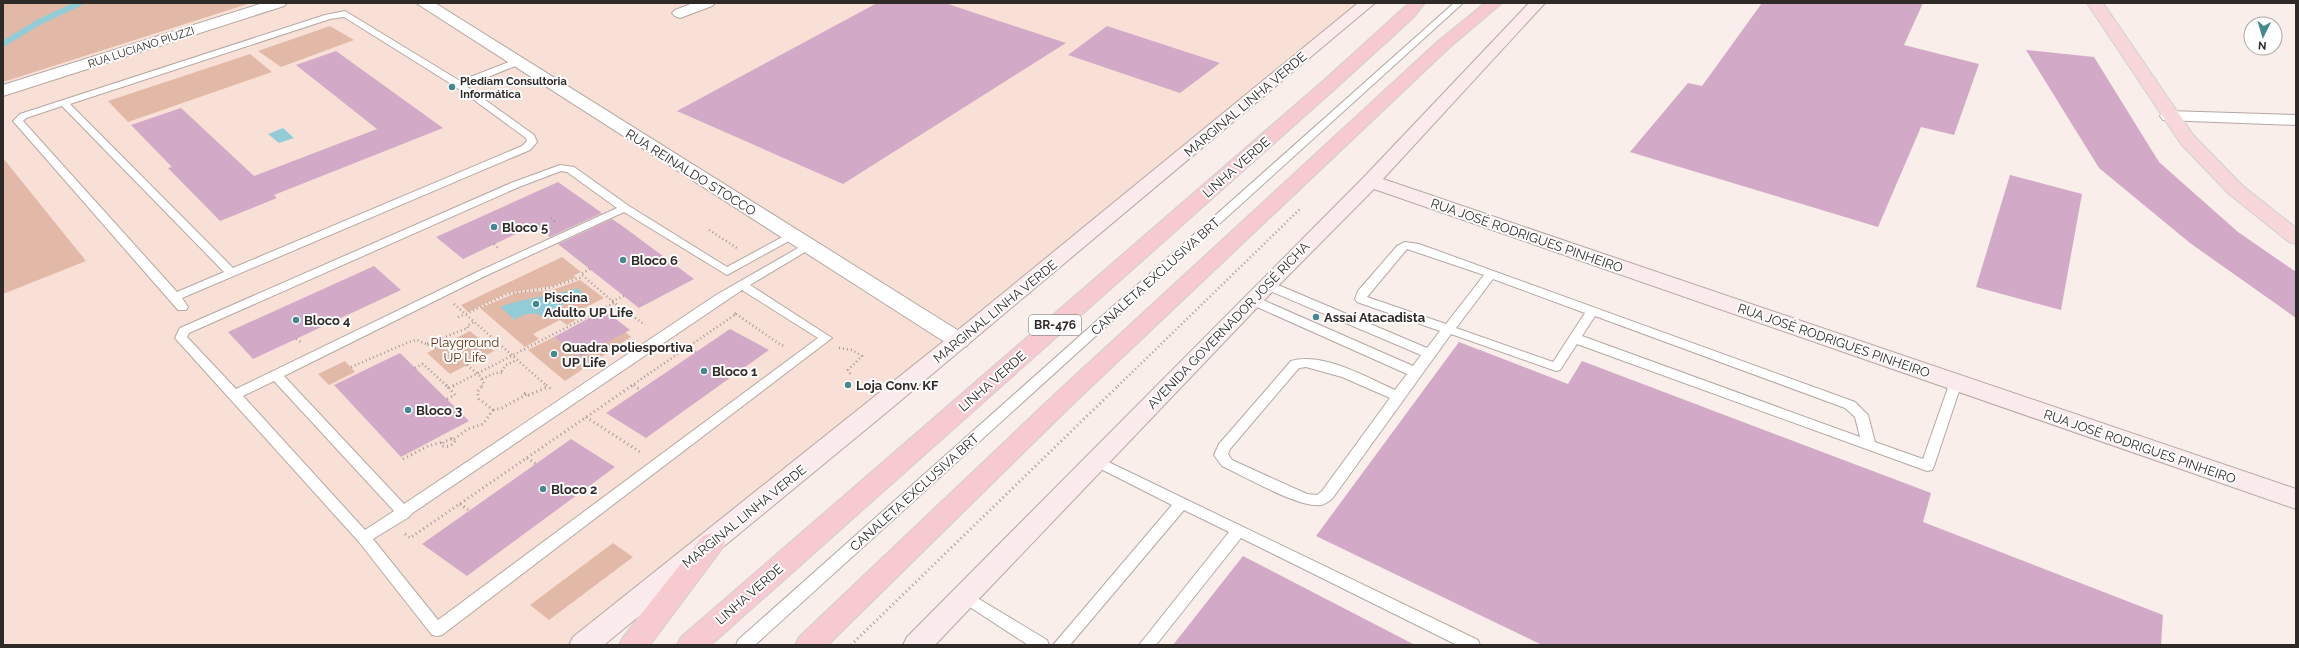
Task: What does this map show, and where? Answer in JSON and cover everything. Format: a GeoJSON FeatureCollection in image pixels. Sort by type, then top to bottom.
{"type":"FeatureCollection","features":[{"type":"Feature","properties":{"kind":"highway","name":"LINHA VERDE"},"geometry":{"type":"LineString","coordinates":[[691,645],[1329,85],[1408,14],[1417,3]]}},
{"type":"Feature","properties":{"kind":"highway"},"geometry":{"type":"LineString","coordinates":[[808,645],[1070,393],[1438,50],[1494,3]]}},
{"type":"Feature","properties":{"kind":"highway"},"geometry":{"type":"LineString","coordinates":[[633,645],[712,543]]}},
{"type":"Feature","properties":{"kind":"main road","name":"MARGINAL LINHA VERDE"},"geometry":{"type":"LineString","coordinates":[[583,645],[712,543],[959,341],[1367,3]]}},
{"type":"Feature","properties":{"kind":"main road","name":"AVENIDA GOVERNADOR JOSÉ RICHA"},"geometry":{"type":"LineString","coordinates":[[917,645],[1260,292],[1371,181],[1537,3]]}},
{"type":"Feature","properties":{"kind":"main road"},"geometry":{"type":"LineString","coordinates":[[2095,3],[2169,116],[2209,165],[2236,190],[2296,238]]}},
{"type":"Feature","properties":{"kind":"main road","name":"RUA JOSÉ RODRIGUES PINHEIRO"},"geometry":{"type":"LineString","coordinates":[[1371,181],[2296,499]]}},
{"type":"Feature","properties":{"kind":"street","name":"RUA LUCIANO PIUZZI"},"geometry":{"type":"LineString","coordinates":[[3,91],[279,3]]}},
{"type":"Feature","properties":{"kind":"street","name":"RUA REINALDO STOCCO"},"geometry":{"type":"LineString","coordinates":[[424,3],[959,341]]}},
{"type":"Feature","properties":{"kind":"street"},"geometry":{"type":"LineString","coordinates":[[680,13],[707,3]]}},
{"type":"Feature","properties":{"kind":"street"},"geometry":{"type":"LineString","coordinates":[[2169,116],[2296,120]]}},
{"type":"Feature","properties":{"kind":"lane","name":"CANALETA EXCLUSIVA BRT"},"geometry":{"type":"LineString","coordinates":[[744,645],[1459,3]]}},
{"type":"Feature","properties":{"kind":"lane"},"geometry":{"type":"LineString","coordinates":[[175,297],[526,148],[532,142],[531,137],[459,85],[345,14],[338,14],[23,116],[18,121],[175,297],[182,307]]}},
{"type":"Feature","properties":{"kind":"lane"},"geometry":{"type":"LineString","coordinates":[[459,85],[517,62]]}},
{"type":"Feature","properties":{"kind":"lane"},"geometry":{"type":"LineString","coordinates":[[64,103],[231,273]]}},
{"type":"Feature","properties":{"kind":"lane"},"geometry":{"type":"LineString","coordinates":[[742,285],[826,338],[437,630],[364,538],[181,338],[184,331],[515,185],[560,168],[570,169],[625,208],[727,272],[792,236]]}},
{"type":"Feature","properties":{"kind":"lane"},"geometry":{"type":"LineString","coordinates":[[234,395],[277,376],[442,294],[625,208]]}},
{"type":"Feature","properties":{"kind":"lane"},"geometry":{"type":"LineString","coordinates":[[1593,310],[1556,367],[1368,304],[1361,299],[1362,294],[1405,245],[1415,246],[1490,274],[1593,310],[1850,404],[1860,415],[1869,445]]}},
{"type":"Feature","properties":{"kind":"lane"},"geometry":{"type":"LineString","coordinates":[[364,538],[404,513],[742,285],[809,246]]}},
{"type":"Feature","properties":{"kind":"lane"},"geometry":{"type":"LineString","coordinates":[[1398,396],[1318,364],[1304,362],[1295,364],[1224,447],[1221,455],[1227,463],[1305,499],[1320,500],[1327,494],[1398,396],[1415,372],[1490,274]]}},
{"type":"Feature","properties":{"kind":"lane"},"geometry":{"type":"LineString","coordinates":[[1260,292],[1429,354]]}},
{"type":"Feature","properties":{"kind":"lane"},"geometry":{"type":"LineString","coordinates":[[1260,292],[1415,372]]}},
{"type":"Feature","properties":{"kind":"lane"},"geometry":{"type":"LineString","coordinates":[[1574,338],[1927,466],[1956,382]]}},
{"type":"Feature","properties":{"kind":"lane"},"geometry":{"type":"LineString","coordinates":[[277,376],[404,513]]}},
{"type":"Feature","properties":{"kind":"lane"},"geometry":{"type":"LineString","coordinates":[[1096,461],[1472,645]]}},
{"type":"Feature","properties":{"kind":"lane"},"geometry":{"type":"LineString","coordinates":[[1061,645],[1182,503]]}},
{"type":"Feature","properties":{"kind":"lane"},"geometry":{"type":"LineString","coordinates":[[1147,645],[1238,531]]}},
{"type":"Feature","properties":{"kind":"lane"},"geometry":{"type":"LineString","coordinates":[[964,596],[1041,645]]}},
{"type":"Feature","properties":{"kind":"path"},"geometry":{"type":"LineString","coordinates":[[851,645],[1303,207]]}},
{"type":"Feature","properties":{"kind":"path"},"geometry":{"type":"LineString","coordinates":[[494,244],[499,249]]}},
{"type":"Feature","properties":{"kind":"path"},"geometry":{"type":"LineString","coordinates":[[583,277],[581,274],[590,269]]}},
{"type":"Feature","properties":{"kind":"path"},"geometry":{"type":"LineString","coordinates":[[583,277],[644,326],[650,322]]}},
{"type":"Feature","properties":{"kind":"path"},"geometry":{"type":"LineString","coordinates":[[458,317],[507,294],[548,288],[583,277]]}},
{"type":"Feature","properties":{"kind":"path"},"geometry":{"type":"LineString","coordinates":[[442,294],[548,387],[590,415]]}},
{"type":"Feature","properties":{"kind":"path"},"geometry":{"type":"LineString","coordinates":[[449,388],[573,322],[579,322],[624,296]]}},
{"type":"Feature","properties":{"kind":"path"},"geometry":{"type":"LineString","coordinates":[[736,314],[781,345]]}},
{"type":"Feature","properties":{"kind":"path"},"geometry":{"type":"LineString","coordinates":[[426,344],[463,328],[468,328],[467,326],[474,322]]}},
{"type":"Feature","properties":{"kind":"path"},"geometry":{"type":"LineString","coordinates":[[351,367],[392,348],[418,339],[436,348]]}},
{"type":"Feature","properties":{"kind":"path"},"geometry":{"type":"LineString","coordinates":[[688,348],[696,352]]}},
{"type":"Feature","properties":{"kind":"path"},"geometry":{"type":"LineString","coordinates":[[849,349],[858,352],[862,356],[849,367],[848,372],[851,374]]}},
{"type":"Feature","properties":{"kind":"path"},"geometry":{"type":"LineString","coordinates":[[482,378],[503,372],[504,367],[517,360]]}},
{"type":"Feature","properties":{"kind":"path"},"geometry":{"type":"LineString","coordinates":[[416,368],[423,364],[449,388],[455,395],[447,399]]}},
{"type":"Feature","properties":{"kind":"path"},"geometry":{"type":"LineString","coordinates":[[467,365],[482,378],[484,384],[477,392],[479,399],[493,410]]}},
{"type":"Feature","properties":{"kind":"path"},"geometry":{"type":"LineString","coordinates":[[634,385],[640,390]]}},
{"type":"Feature","properties":{"kind":"path"},"geometry":{"type":"LineString","coordinates":[[402,459],[428,446],[454,439],[468,429],[483,424],[493,410],[502,408],[526,394],[548,387]]}},
{"type":"Feature","properties":{"kind":"path"},"geometry":{"type":"LineString","coordinates":[[586,417],[640,452]]}},
{"type":"Feature","properties":{"kind":"path"},"geometry":{"type":"LineString","coordinates":[[442,442],[442,446],[447,447],[455,443],[454,439]]}},
{"type":"Feature","properties":{"kind":"path"},"geometry":{"type":"LineString","coordinates":[[527,458],[536,464]]}},
{"type":"Feature","properties":{"kind":"path"},"geometry":{"type":"LineString","coordinates":[[460,504],[470,511]]}},
{"type":"Feature","properties":{"kind":"shaded area"},"geometry":{"type":"Polygon","coordinates":[[[3,3],[1367,3],[578,645],[3,645],[3,3]]]}},
{"type":"Feature","properties":{"kind":"green space"},"geometry":{"type":"Polygon","coordinates":[[[3,3],[251,3],[3,82],[3,3]]]}},
{"type":"Feature","properties":{"kind":"green space"},"geometry":{"type":"Polygon","coordinates":[[[330,26],[354,40],[281,67],[258,51],[330,26]]]}},
{"type":"Feature","properties":{"kind":"green space"},"geometry":{"type":"Polygon","coordinates":[[[250,54],[272,72],[128,122],[108,101],[250,54]]]}},
{"type":"Feature","properties":{"kind":"green space"},"geometry":{"type":"Polygon","coordinates":[[[3,158],[86,261],[3,294],[3,158]]]}},
{"type":"Feature","properties":{"kind":"green space"},"geometry":{"type":"Polygon","coordinates":[[[562,257],[581,272],[573,276],[577,277],[552,286],[507,293],[468,312],[461,305],[562,257]]]}},
{"type":"Feature","properties":{"kind":"green space"},"geometry":{"type":"Polygon","coordinates":[[[580,280],[604,298],[571,315],[577,319],[567,325],[560,320],[533,334],[539,339],[525,347],[480,308],[516,293],[552,290],[580,280]]]}},
{"type":"Feature","properties":{"kind":"green space","name":"Playground UP Life"},"geometry":{"type":"Polygon","coordinates":[[[470,331],[494,351],[450,374],[427,353],[470,331]]]}},
{"type":"Feature","properties":{"kind":"green space"},"geometry":{"type":"Polygon","coordinates":[[[625,332],[631,337],[565,381],[528,350],[554,337],[580,357],[625,332]]]}},
{"type":"Feature","properties":{"kind":"green space"},"geometry":{"type":"Polygon","coordinates":[[[345,361],[355,372],[329,385],[318,374],[345,361]]]}},
{"type":"Feature","properties":{"kind":"green space"},"geometry":{"type":"Polygon","coordinates":[[[613,543],[633,557],[549,620],[530,605],[613,543]]]}},
{"type":"Feature","properties":{"kind":"water"},"geometry":{"type":"Polygon","coordinates":[[[283,128],[294,138],[279,143],[268,134],[283,128]]]}},
{"type":"Feature","properties":{"kind":"water","name":"Piscina Adulto UP Life"},"geometry":{"type":"Polygon","coordinates":[[[577,288],[584,294],[541,316],[538,314],[528,314],[515,320],[500,307],[519,301],[577,288]]]}},
{"type":"Feature","properties":{"kind":"building"},"geometry":{"type":"Polygon","coordinates":[[[877,3],[945,3],[1066,43],[843,184],[677,111],[877,3]]]}},
{"type":"Feature","properties":{"kind":"building"},"geometry":{"type":"Polygon","coordinates":[[[1762,3],[1923,3],[1904,45],[1979,64],[1954,135],[1921,127],[1878,227],[1630,152],[1688,83],[1702,86],[1762,3]]]}},
{"type":"Feature","properties":{"kind":"building"},"geometry":{"type":"Polygon","coordinates":[[[1107,26],[1220,63],[1180,93],[1068,55],[1107,26]]]}},
{"type":"Feature","properties":{"kind":"building"},"geometry":{"type":"Polygon","coordinates":[[[2026,50],[2094,57],[2159,162],[2238,232],[2296,272],[2296,318],[2190,243],[2099,168],[2026,50]]]}},
{"type":"Feature","properties":{"kind":"building"},"geometry":{"type":"Polygon","coordinates":[[[336,51],[443,128],[274,195],[277,198],[220,221],[168,168],[172,167],[131,125],[181,108],[254,176],[377,129],[296,65],[336,51]]]}},
{"type":"Feature","properties":{"kind":"building"},"geometry":{"type":"Polygon","coordinates":[[[2010,175],[2082,194],[2061,310],[1976,287],[2010,175]]]}},
{"type":"Feature","properties":{"kind":"building","name":"Bloco 5"},"geometry":{"type":"Polygon","coordinates":[[[558,182],[602,213],[550,237],[535,225],[463,259],[436,237],[558,182]]]}},
{"type":"Feature","properties":{"kind":"building","name":"Bloco 6"},"geometry":{"type":"Polygon","coordinates":[[[612,219],[694,279],[639,308],[558,244],[612,219]]]}},
{"type":"Feature","properties":{"kind":"building","name":"Bloco 4"},"geometry":{"type":"Polygon","coordinates":[[[374,266],[401,290],[253,359],[228,332],[374,266]]]}},
{"type":"Feature","properties":{"kind":"building"},"geometry":{"type":"Polygon","coordinates":[[[604,310],[630,330],[580,357],[554,337],[604,310]]]}},
{"type":"Feature","properties":{"kind":"building","name":"Bloco 1"},"geometry":{"type":"Polygon","coordinates":[[[730,329],[769,350],[646,438],[606,413],[730,329]]]}},
{"type":"Feature","properties":{"kind":"building"},"geometry":{"type":"Polygon","coordinates":[[[1459,342],[1568,384],[1582,361],[1931,493],[1923,522],[2163,615],[2161,645],[1542,645],[1316,536],[1459,342]]]}},
{"type":"Feature","properties":{"kind":"building","name":"Bloco 3"},"geometry":{"type":"Polygon","coordinates":[[[400,353],[469,421],[401,457],[334,385],[400,353]]]}},
{"type":"Feature","properties":{"kind":"building","name":"Bloco 2"},"geometry":{"type":"Polygon","coordinates":[[[571,439],[615,467],[467,576],[422,544],[571,439]]]}},
{"type":"Feature","properties":{"kind":"building"},"geometry":{"type":"Polygon","coordinates":[[[1243,556],[1415,645],[1173,645],[1243,556]]]}},
{"type":"Feature","properties":{"kind":"waterway"},"geometry":{"type":"LineString","coordinates":[[3,44],[39,22],[80,3]]}},
{"type":"Feature","properties":{"kind":"place","name":"Plediam Consultoria Informática"},"geometry":{"type":"Point","coordinates":[452,87]}},
{"type":"Feature","properties":{"kind":"place","name":"Bloco 5"},"geometry":{"type":"Point","coordinates":[494,227]}},
{"type":"Feature","properties":{"kind":"place","name":"Bloco 6"},"geometry":{"type":"Point","coordinates":[623,260]}},
{"type":"Feature","properties":{"kind":"place","name":"Piscina Adulto UP Life"},"geometry":{"type":"Point","coordinates":[536,304]}},
{"type":"Feature","properties":{"kind":"place","name":"Assaí Atacadista"},"geometry":{"type":"Point","coordinates":[1316,317]}},
{"type":"Feature","properties":{"kind":"place","name":"Bloco 4"},"geometry":{"type":"Point","coordinates":[296,320]}},
{"type":"Feature","properties":{"kind":"place","name":"Quadra poliesportiva UP Life"},"geometry":{"type":"Point","coordinates":[554,354]}},
{"type":"Feature","properties":{"kind":"place","name":"Bloco 1"},"geometry":{"type":"Point","coordinates":[704,371]}},
{"type":"Feature","properties":{"kind":"place","name":"Loja Conv. KF"},"geometry":{"type":"Point","coordinates":[848,385]}},
{"type":"Feature","properties":{"kind":"place","name":"Bloco 3"},"geometry":{"type":"Point","coordinates":[408,410]}},
{"type":"Feature","properties":{"kind":"place","name":"Bloco 2"},"geometry":{"type":"Point","coordinates":[543,489]}}]}
